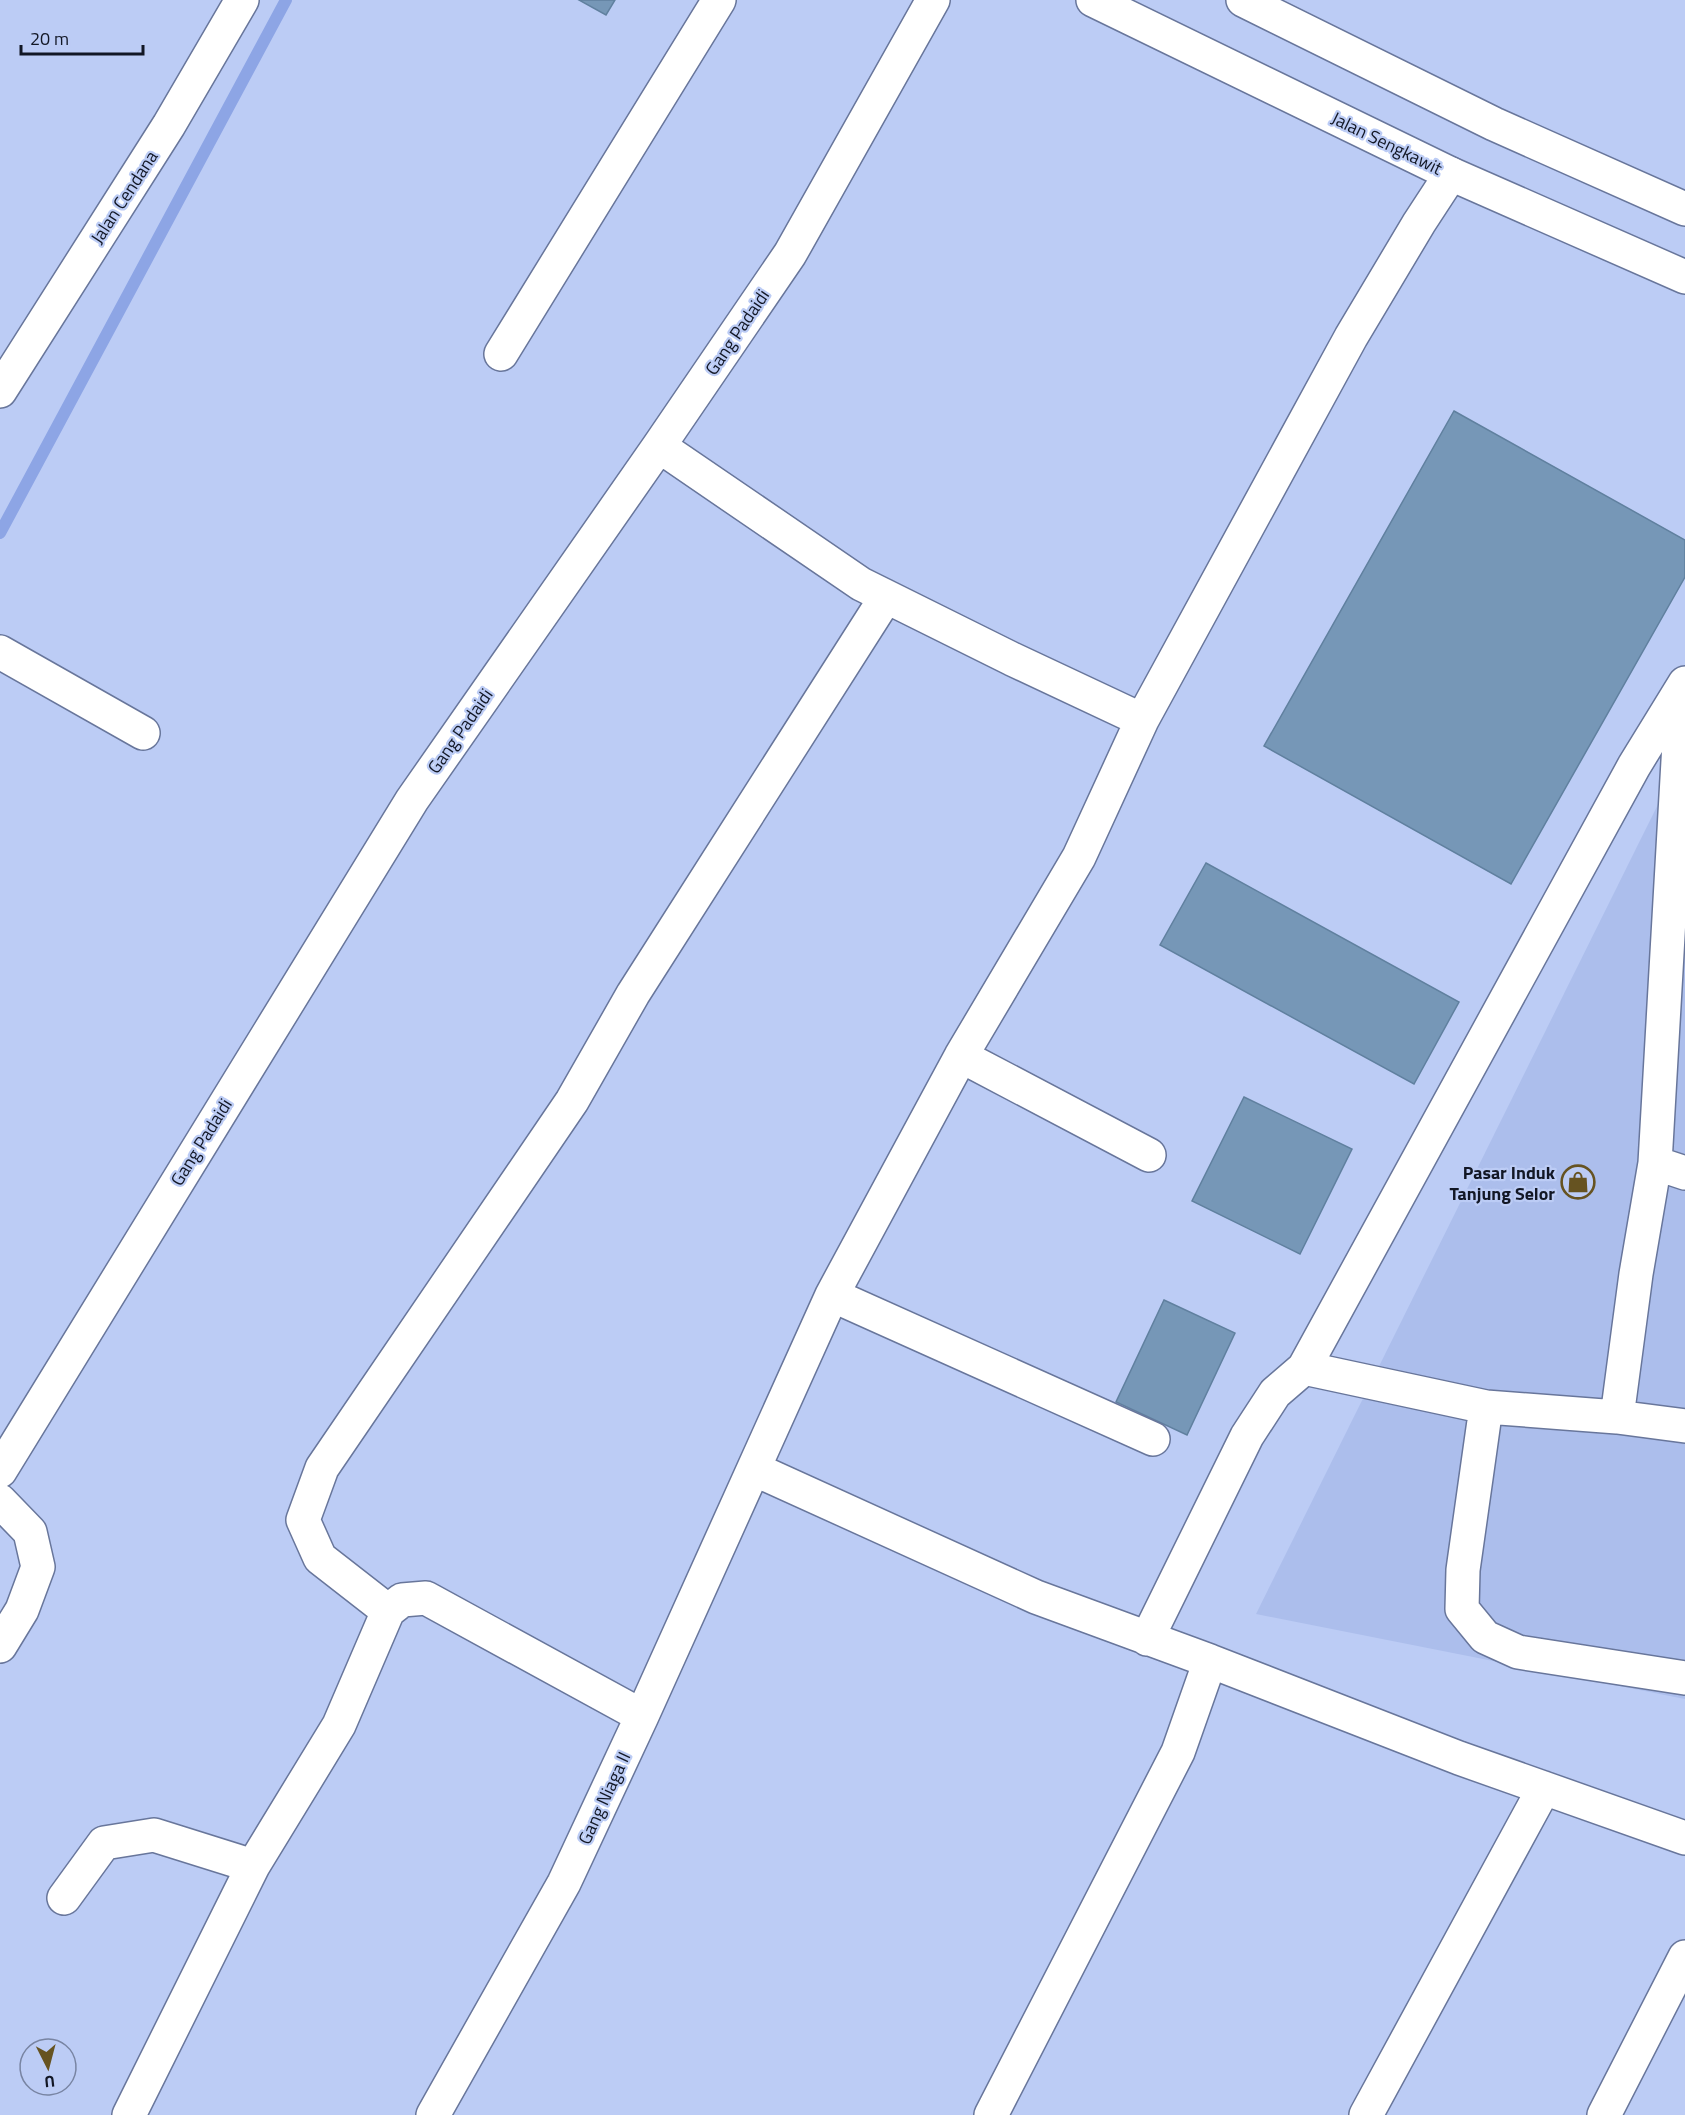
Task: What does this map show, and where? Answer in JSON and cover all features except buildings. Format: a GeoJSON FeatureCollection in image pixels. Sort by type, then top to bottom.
{"type":"FeatureCollection","features":[{"type":"Feature","properties":{"kind":"main road","name":"Jalan Cendana"},"geometry":{"type":"LineString","coordinates":[[0,391],[170,125],[242,0]]}},
{"type":"Feature","properties":{"kind":"main road"},"geometry":{"type":"LineString","coordinates":[[501,354],[719,0]]}},
{"type":"Feature","properties":{"kind":"main road","name":"Gang Padaidi"},"geometry":{"type":"LineString","coordinates":[[0,1471],[412,800],[790,254],[933,0]]}},
{"type":"Feature","properties":{"kind":"main road","name":"Jalan Sengkawit"},"geometry":{"type":"LineString","coordinates":[[1093,0],[1451,174],[1685,277]]}},
{"type":"Feature","properties":{"kind":"main road"},"geometry":{"type":"LineString","coordinates":[[1243,0],[1494,124],[1685,209]]}},
{"type":"Feature","properties":{"kind":"main road","name":"Gang Niaga II"},"geometry":{"type":"LineString","coordinates":[[433,2115],[564,1883],[832,1295],[961,1056],[1079,857],[1142,720],[1351,337],[1419,222],[1451,174]]}},
{"type":"Feature","properties":{"kind":"main road"},"geometry":{"type":"LineString","coordinates":[[659,446],[861,584],[1142,720]]}},
{"type":"Feature","properties":{"kind":"main road"},"geometry":{"type":"LineString","coordinates":[[388,1611],[320,1558],[303,1520],[322,1468],[572,1101],[633,994],[886,597]]}},
{"type":"Feature","properties":{"kind":"main road"},"geometry":{"type":"LineString","coordinates":[[0,652],[143,733]]}},
{"type":"Feature","properties":{"kind":"main road"},"geometry":{"type":"LineString","coordinates":[[1617,1417],[1636,1275],[1670,1168],[1683,686]]}},
{"type":"Feature","properties":{"kind":"main road"},"geometry":{"type":"LineString","coordinates":[[1147,1639],[1247,1436],[1275,1393],[1304,1368],[1634,766],[1683,686]]}},
{"type":"Feature","properties":{"kind":"main road"},"geometry":{"type":"LineString","coordinates":[[961,1056],[1149,1155]]}},
{"type":"Feature","properties":{"kind":"main road"},"geometry":{"type":"LineString","coordinates":[[832,1295],[1153,1439]]}},
{"type":"Feature","properties":{"kind":"main road"},"geometry":{"type":"LineString","coordinates":[[1304,1368],[1486,1407],[1617,1417],[1685,1426]]}},
{"type":"Feature","properties":{"kind":"main road"},"geometry":{"type":"LineString","coordinates":[[1486,1407],[1463,1570],[1462,1609],[1485,1637],[1518,1652],[1685,1678]]}},
{"type":"Feature","properties":{"kind":"main road"},"geometry":{"type":"LineString","coordinates":[[753,1469],[1036,1598],[1210,1661],[1459,1758],[1685,1838]]}},
{"type":"Feature","properties":{"kind":"main road"},"geometry":{"type":"LineString","coordinates":[[0,1501],[30,1532],[38,1567],[22,1610],[0,1646]]}},
{"type":"Feature","properties":{"kind":"main road"},"geometry":{"type":"LineString","coordinates":[[129,2115],[253,1866],[339,1725],[388,1611],[402,1600],[426,1598],[642,1716]]}},
{"type":"Feature","properties":{"kind":"main road"},"geometry":{"type":"LineString","coordinates":[[991,2115],[1178,1752],[1210,1661]]}},
{"type":"Feature","properties":{"kind":"main road"},"geometry":{"type":"LineString","coordinates":[[1366,2115],[1544,1788]]}},
{"type":"Feature","properties":{"kind":"main road"},"geometry":{"type":"LineString","coordinates":[[64,1898],[104,1843],[154,1835],[253,1866]]}},
{"type":"Feature","properties":{"kind":"main road"},"geometry":{"type":"LineString","coordinates":[[1604,2115],[1685,1957]]}},
{"type":"Feature","properties":{"kind":"shaded area","name":"Pasar Induk Tanjung Selor"},"geometry":{"type":"Polygon","coordinates":[[[1685,750],[1685,1699],[1256,1614],[1685,750]]]}},
{"type":"Feature","properties":{"kind":"waterway"},"geometry":{"type":"LineString","coordinates":[[0,533],[286,0]]}},
{"type":"Feature","properties":{"kind":"place","name":"Pasar Induk Tanjung Selor"},"geometry":{"type":"Point","coordinates":[1578,1182]}}]}
